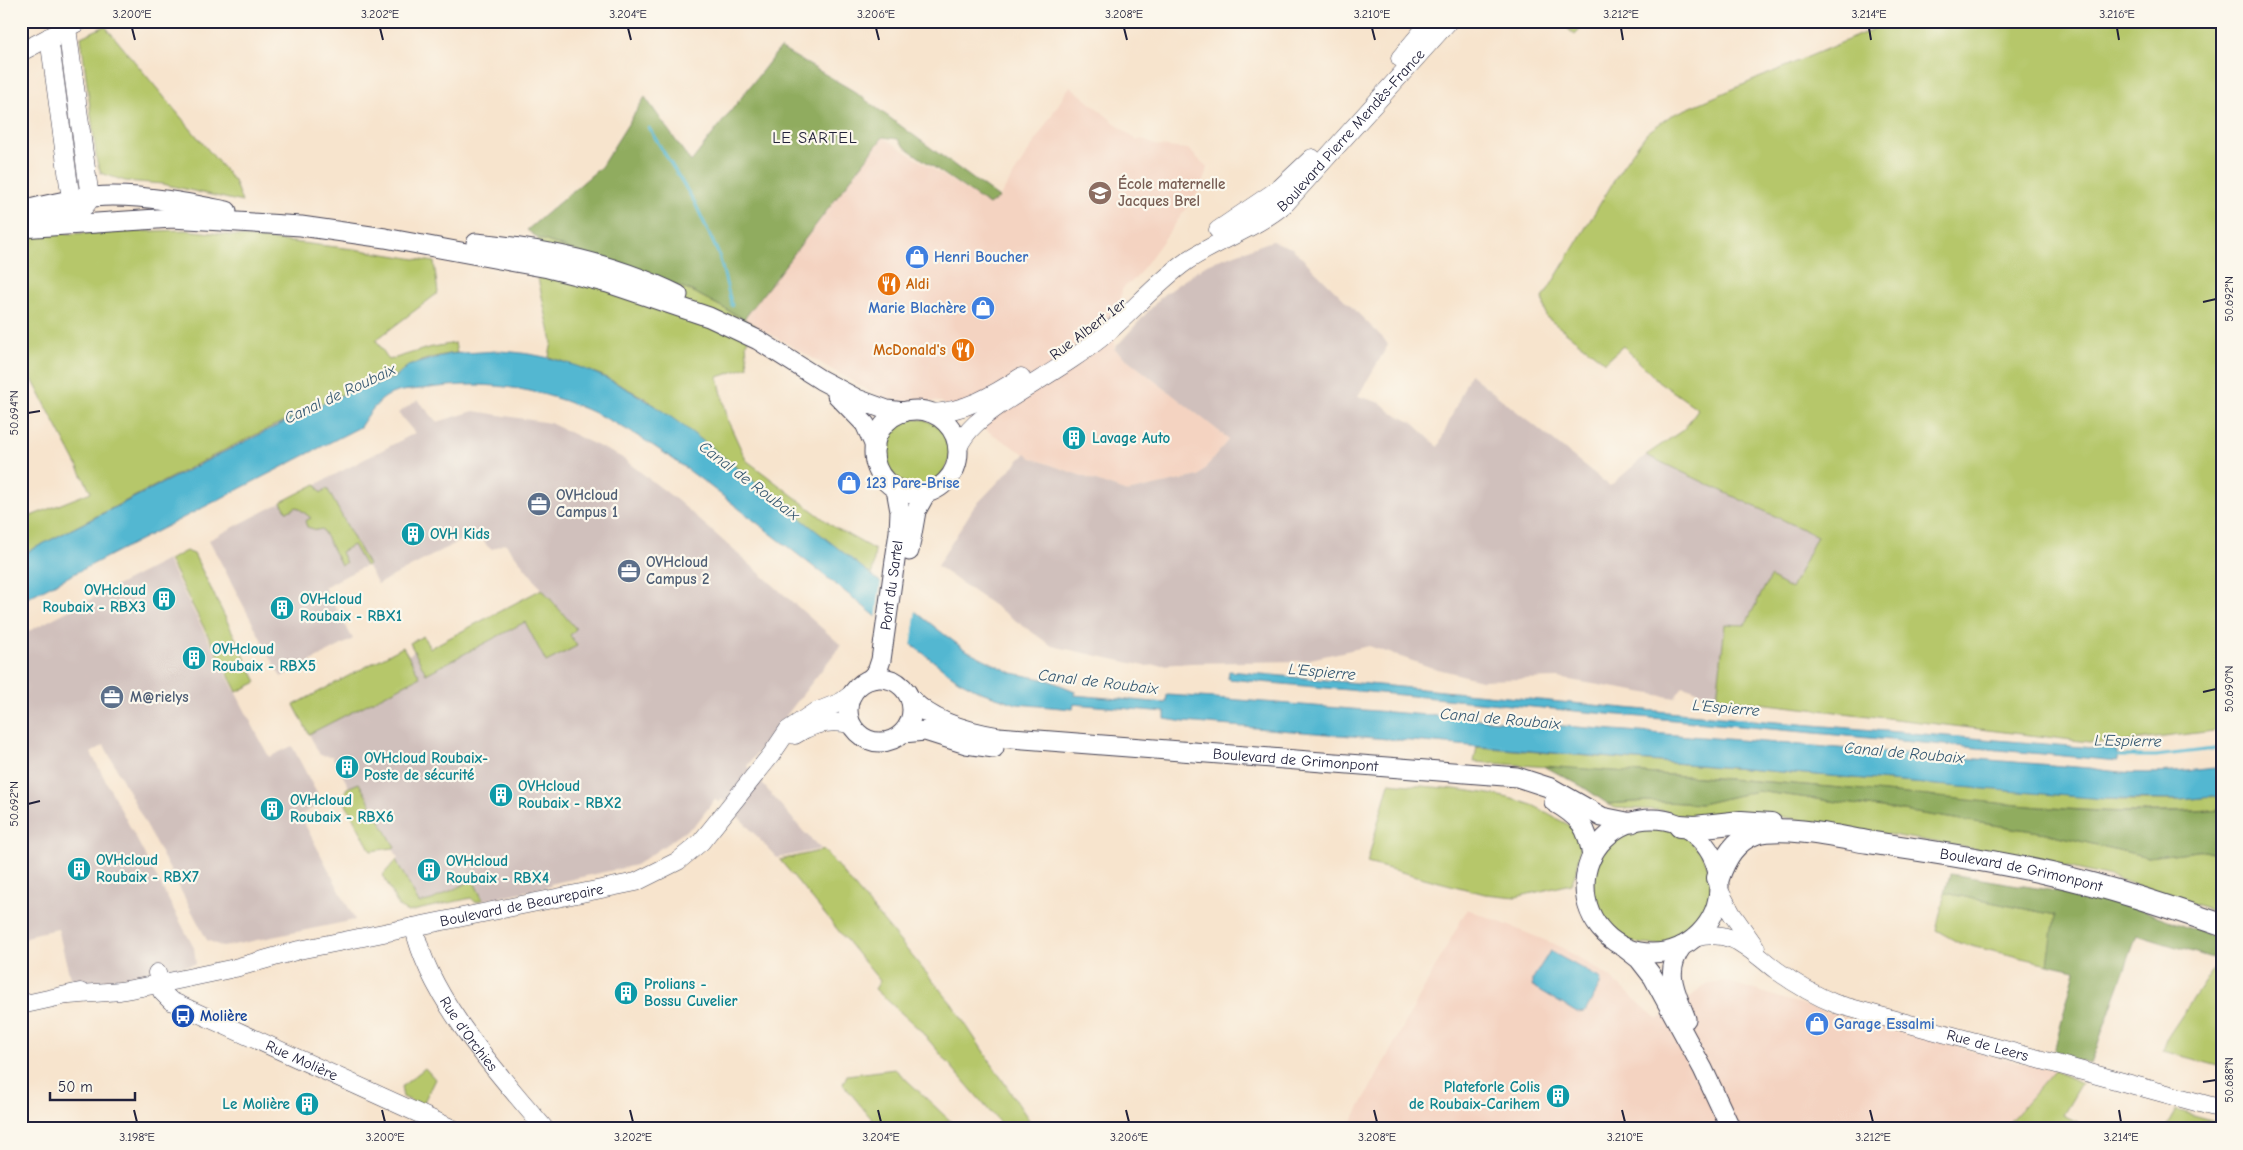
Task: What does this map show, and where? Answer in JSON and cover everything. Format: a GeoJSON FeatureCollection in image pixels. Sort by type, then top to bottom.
{"type":"FeatureCollection","features":[{"type":"Feature","properties":{"kind":"highway","name":"Boulevard de Grimonpont"},"geometry":{"type":"LineString","coordinates":[[1680,826],[1695,827],[1726,823],[1763,823],[1816,834],[1976,859],[2050,874],[2128,894],[2222,925]]}},
{"type":"Feature","properties":{"kind":"highway","name":"Boulevard de Grimonpont"},"geometry":{"type":"LineString","coordinates":[[1719,884],[1734,847],[1754,834],[1773,831],[1816,834]]}},
{"type":"Feature","properties":{"kind":"main road"},"geometry":{"type":"LineString","coordinates":[[21,211],[80,203],[111,196],[150,198],[301,226],[385,238],[528,264],[589,278],[686,308],[731,326],[775,350],[821,380],[873,406],[904,412],[920,411],[930,413],[944,421],[951,429],[958,448],[957,463],[951,476],[941,486],[926,493],[911,494],[896,489],[887,483],[878,471],[874,456],[875,446],[883,427],[895,416],[904,412]]}},
{"type":"Feature","properties":{"kind":"main road"},"geometry":{"type":"LineString","coordinates":[[21,228],[172,218],[301,226]]}},
{"type":"Feature","properties":{"kind":"main road"},"geometry":{"type":"LineString","coordinates":[[821,380],[861,419],[868,429],[875,446]]}},
{"type":"Feature","properties":{"kind":"main road","name":"Pont du Sartel"},"geometry":{"type":"LineString","coordinates":[[896,489],[905,532]]}},
{"type":"Feature","properties":{"kind":"main road","name":"Pont du Sartel"},"geometry":{"type":"LineString","coordinates":[[898,683],[888,661],[905,532],[926,493]]}},
{"type":"Feature","properties":{"kind":"main road","name":"Pont du Sartel"},"geometry":{"type":"LineString","coordinates":[[870,679],[888,661]]}},
{"type":"Feature","properties":{"kind":"main road"},"geometry":{"type":"LineString","coordinates":[[887,678],[898,683],[911,699],[912,715],[903,733],[891,740],[878,742],[861,736],[852,725],[848,711],[853,693],[862,683],[870,679],[887,678]]}},
{"type":"Feature","properties":{"kind":"main road","name":"Boulevard de Grimonpont"},"geometry":{"type":"LineString","coordinates":[[911,699],[930,714],[952,725],[979,734],[1460,774],[1508,776],[1539,783],[1566,795],[1602,817],[1632,823]]}},
{"type":"Feature","properties":{"kind":"main road","name":"Boulevard de Grimonpont"},"geometry":{"type":"LineString","coordinates":[[903,733],[925,731],[966,744],[1034,751],[1088,747],[1132,747]]}},
{"type":"Feature","properties":{"kind":"main road","name":"Boulevard de Grimonpont"},"geometry":{"type":"LineString","coordinates":[[1460,774],[1493,780],[1529,790],[1561,806],[1584,826],[1592,857]]}},
{"type":"Feature","properties":{"kind":"main road"},"geometry":{"type":"LineString","coordinates":[[1703,1069],[1672,981],[1672,966],[1688,942],[1712,916],[1719,884],[1715,863],[1704,844],[1680,826],[1653,820],[1632,823],[1611,834],[1592,857],[1585,883],[1588,906],[1600,928],[1639,959],[1648,970],[1703,1069],[1731,1129]]}},
{"type":"Feature","properties":{"kind":"main road"},"geometry":{"type":"LineString","coordinates":[[1621,945],[1639,952],[1652,953],[1670,950],[1688,942]]}},
{"type":"Feature","properties":{"kind":"street","name":"Boulevard Pierre Mendès-France"},"geometry":{"type":"LineString","coordinates":[[1264,209],[1317,153],[1431,21]]}},
{"type":"Feature","properties":{"kind":"street","name":"Boulevard Pierre Mendès-France"},"geometry":{"type":"LineString","coordinates":[[1264,209],[1293,196],[1448,21]]}},
{"type":"Feature","properties":{"kind":"street"},"geometry":{"type":"LineString","coordinates":[[80,203],[74,25],[35,44],[80,203],[94,222]]}},
{"type":"Feature","properties":{"kind":"street"},"geometry":{"type":"LineString","coordinates":[[21,219],[64,214],[80,203]]}},
{"type":"Feature","properties":{"kind":"street","name":"Rue Albert 1er"},"geometry":{"type":"LineString","coordinates":[[930,413],[955,410],[990,396],[1011,384],[1109,318],[1144,284],[1176,258],[1264,209]]}},
{"type":"Feature","properties":{"kind":"street","name":"Rue Albert 1er"},"geometry":{"type":"LineString","coordinates":[[958,448],[968,432],[985,416],[1093,344],[1174,271],[1264,209]]}},
{"type":"Feature","properties":{"kind":"street"},"geometry":{"type":"LineString","coordinates":[[772,755],[783,735],[795,725],[813,713],[845,700],[853,693]]}},
{"type":"Feature","properties":{"kind":"street"},"geometry":{"type":"LineString","coordinates":[[772,755],[795,736],[815,725],[831,722],[852,725]]}},
{"type":"Feature","properties":{"kind":"street","name":"Boulevard de Beaurepaire"},"geometry":{"type":"LineString","coordinates":[[21,1005],[69,995],[120,991],[158,978],[246,956],[299,950],[636,882],[678,861],[701,842],[772,755]]}},
{"type":"Feature","properties":{"kind":"street","name":"Rue de Leers"},"geometry":{"type":"LineString","coordinates":[[1719,884],[1732,914],[1763,959]]}},
{"type":"Feature","properties":{"kind":"street","name":"Rue d'Orchies"},"geometry":{"type":"LineString","coordinates":[[414,927],[423,960],[453,1013],[545,1129]]}},
{"type":"Feature","properties":{"kind":"street","name":"Rue de Leers"},"geometry":{"type":"LineString","coordinates":[[1688,942],[1706,935],[1724,936],[1741,942],[1800,986],[1836,1004],[2222,1109]]}},
{"type":"Feature","properties":{"kind":"street","name":"Rue Molière"},"geometry":{"type":"LineString","coordinates":[[158,978],[162,992],[171,1001],[453,1129]]}},
{"type":"Feature","properties":{"kind":"shaded area"},"geometry":{"type":"Polygon","coordinates":[[[1070,86],[1137,141],[1141,139],[1158,146],[1188,149],[1207,167],[1202,187],[1136,278],[1122,289],[1114,349],[1229,439],[1199,476],[1127,492],[1031,458],[941,402],[885,400],[744,319],[883,137],[989,205],[999,198],[1070,86]]]}},
{"type":"Feature","properties":{"kind":"shaded area"},"geometry":{"type":"Polygon","coordinates":[[[1272,241],[1292,248],[1388,345],[1358,396],[1381,403],[1392,413],[1412,422],[1438,447],[1470,374],[1610,486],[1646,455],[1817,536],[1791,589],[1770,578],[1745,625],[1725,624],[1717,698],[1683,686],[1675,698],[1558,678],[1481,680],[1430,667],[1369,646],[1301,661],[1191,663],[1145,666],[1052,646],[937,566],[974,507],[1026,453],[1031,458],[1127,492],[1199,476],[1229,439],[1114,349],[1163,295],[1207,264],[1272,241]]]}},
{"type":"Feature","properties":{"kind":"shaded area"},"geometry":{"type":"Polygon","coordinates":[[[418,400],[437,422],[474,411],[550,423],[621,457],[678,501],[841,645],[747,766],[821,849],[777,858],[722,799],[719,803],[715,799],[696,824],[636,865],[475,902],[471,898],[408,912],[399,907],[383,875],[398,858],[393,848],[371,851],[342,797],[349,787],[332,756],[320,755],[294,705],[403,647],[409,655],[414,651],[410,643],[423,636],[430,648],[542,589],[505,543],[493,549],[488,547],[477,532],[378,584],[367,565],[324,587],[353,639],[281,677],[209,540],[415,433],[398,413],[418,400]]]}},
{"type":"Feature","properties":{"kind":"shaded area"},"geometry":{"type":"Polygon","coordinates":[[[167,560],[269,757],[292,746],[322,803],[300,815],[355,920],[223,947],[207,940],[104,745],[91,753],[194,948],[196,964],[72,986],[58,929],[33,934],[21,942],[21,635],[167,560]]]}},
{"type":"Feature","properties":{"kind":"shaded area"},"geometry":{"type":"Polygon","coordinates":[[[1467,909],[1559,946],[1609,976],[1658,1020],[1688,1000],[1702,986],[1725,981],[1846,1018],[2054,1071],[2003,1129],[1348,1129],[1467,909]]]}},
{"type":"Feature","properties":{"kind":"green space"},"geometry":{"type":"Polygon","coordinates":[[[1559,21],[1589,21],[1575,35],[1559,21]]]}},
{"type":"Feature","properties":{"kind":"green space"},"geometry":{"type":"Polygon","coordinates":[[[1892,21],[2222,21],[2222,730],[2106,744],[1717,698],[1725,624],[1745,625],[1770,577],[1791,589],[1817,536],[1646,455],[1683,430],[1698,409],[1658,381],[1623,346],[1605,362],[1546,317],[1543,298],[1626,161],[1647,133],[1670,116],[1892,21]]]}},
{"type":"Feature","properties":{"kind":"green space"},"geometry":{"type":"Polygon","coordinates":[[[105,26],[234,181],[242,202],[163,184],[125,181],[101,173],[97,162],[81,37],[105,26]]]}},
{"type":"Feature","properties":{"kind":"green space"},"geometry":{"type":"Polygon","coordinates":[[[780,48],[852,90],[999,198],[989,205],[906,148],[898,139],[883,137],[744,319],[690,290],[538,238],[527,230],[601,167],[645,97],[691,162],[780,48]]]}},
{"type":"Feature","properties":{"kind":"green space"},"geometry":{"type":"Polygon","coordinates":[[[185,230],[354,249],[434,262],[438,293],[376,340],[389,360],[428,348],[455,343],[457,353],[419,362],[406,368],[388,381],[362,386],[319,405],[233,446],[21,555],[21,520],[91,492],[21,358],[21,235],[185,230]]]}},
{"type":"Feature","properties":{"kind":"green space"},"geometry":{"type":"Polygon","coordinates":[[[538,238],[690,290],[755,325],[746,344],[748,367],[718,377],[728,421],[746,460],[834,527],[875,550],[872,576],[645,398],[601,375],[549,357],[552,342],[537,274],[538,238]]]}},
{"type":"Feature","properties":{"kind":"green space"},"geometry":{"type":"Polygon","coordinates":[[[917,419],[930,421],[940,429],[948,439],[950,452],[948,465],[940,475],[930,483],[917,485],[904,483],[894,475],[886,465],[884,452],[886,439],[894,429],[904,421],[917,419]]]}},
{"type":"Feature","properties":{"kind":"green space"},"geometry":{"type":"Polygon","coordinates":[[[316,484],[321,493],[327,488],[368,565],[365,566],[353,545],[341,552],[346,563],[341,565],[322,529],[317,530],[307,527],[305,521],[311,518],[297,507],[287,512],[281,502],[316,484]]]}},
{"type":"Feature","properties":{"kind":"green space"},"geometry":{"type":"Polygon","coordinates":[[[186,551],[194,554],[257,682],[237,692],[169,560],[186,551]]]}},
{"type":"Feature","properties":{"kind":"green space"},"geometry":{"type":"Polygon","coordinates":[[[542,589],[576,629],[570,635],[577,646],[546,662],[525,622],[426,674],[410,643],[423,636],[430,648],[542,589]]]}},
{"type":"Feature","properties":{"kind":"green space"},"geometry":{"type":"Polygon","coordinates":[[[403,647],[420,677],[309,734],[294,705],[403,647]]]}},
{"type":"Feature","properties":{"kind":"green space"},"geometry":{"type":"Polygon","coordinates":[[[1477,747],[2121,800],[2180,800],[2222,796],[2222,809],[2134,812],[2047,808],[1773,782],[1474,762],[1477,747]]]}},
{"type":"Feature","properties":{"kind":"green space"},"geometry":{"type":"Polygon","coordinates":[[[1544,766],[1815,786],[2064,809],[2143,813],[2222,809],[2222,855],[2205,850],[2148,857],[2046,833],[1757,791],[1701,804],[1646,801],[1608,804],[1583,787],[1544,766]]]}},
{"type":"Feature","properties":{"kind":"green space"},"geometry":{"type":"Polygon","coordinates":[[[359,783],[395,847],[371,851],[342,797],[347,788],[359,783]]]}},
{"type":"Feature","properties":{"kind":"green space"},"geometry":{"type":"Polygon","coordinates":[[[1389,783],[1479,792],[1515,800],[1532,805],[1566,823],[1578,835],[1580,845],[1578,862],[1571,884],[1516,897],[1485,894],[1367,863],[1389,783]]]}},
{"type":"Feature","properties":{"kind":"green space"},"geometry":{"type":"Polygon","coordinates":[[[1757,791],[2046,833],[2148,857],[2205,850],[2222,855],[2222,914],[2115,878],[2024,857],[1777,816],[1683,816],[1660,810],[1615,808],[1608,804],[1646,801],[1701,804],[1757,791]]]}},
{"type":"Feature","properties":{"kind":"green space"},"geometry":{"type":"Polygon","coordinates":[[[1652,827],[1675,831],[1694,844],[1707,863],[1711,886],[1707,909],[1694,928],[1675,941],[1652,945],[1629,941],[1610,928],[1597,909],[1593,886],[1597,863],[1610,844],[1629,831],[1652,827]]]}},
{"type":"Feature","properties":{"kind":"green space"},"geometry":{"type":"Polygon","coordinates":[[[824,850],[952,1004],[1035,1129],[1005,1129],[919,1029],[875,989],[880,981],[780,860],[824,850]]]}},
{"type":"Feature","properties":{"kind":"green space"},"geometry":{"type":"Polygon","coordinates":[[[396,860],[419,903],[432,900],[473,880],[483,900],[475,902],[471,898],[408,912],[399,907],[383,875],[396,860]]]}},
{"type":"Feature","properties":{"kind":"green space"},"geometry":{"type":"Polygon","coordinates":[[[1950,874],[2080,895],[2141,910],[2222,940],[2222,961],[2137,935],[2091,1064],[2053,1055],[2075,970],[2048,964],[2055,915],[1945,893],[1950,874]]]}},
{"type":"Feature","properties":{"kind":"green space"},"geometry":{"type":"Polygon","coordinates":[[[1945,893],[2056,915],[2048,964],[1959,943],[1936,930],[1945,893]]]}},
{"type":"Feature","properties":{"kind":"green space"},"geometry":{"type":"Polygon","coordinates":[[[2219,960],[2222,961],[2222,1067],[2163,1051],[2167,1038],[2219,960]]]}},
{"type":"Feature","properties":{"kind":"green space"},"geometry":{"type":"Polygon","coordinates":[[[425,1068],[435,1079],[422,1106],[403,1097],[401,1087],[425,1068]]]}},
{"type":"Feature","properties":{"kind":"green space"},"geometry":{"type":"Polygon","coordinates":[[[895,1069],[959,1129],[880,1129],[843,1084],[847,1075],[895,1069]]]}},
{"type":"Feature","properties":{"kind":"green space"},"geometry":{"type":"Polygon","coordinates":[[[2054,1071],[2082,1083],[2063,1115],[2092,1129],[2003,1129],[2054,1071]]]}},
{"type":"Feature","properties":{"kind":"green space"},"geometry":{"type":"Polygon","coordinates":[[[2176,1110],[2222,1123],[2222,1129],[2165,1129],[2176,1110]]]}},
{"type":"Feature","properties":{"kind":"water","name":"Canal de Roubaix"},"geometry":{"type":"Polygon","coordinates":[[[497,351],[534,355],[569,364],[602,376],[633,392],[691,432],[964,649],[1012,673],[1048,680],[1075,691],[1074,695],[1166,703],[1167,695],[1214,698],[2122,772],[2172,772],[2222,767],[2222,796],[2180,800],[2104,799],[1184,722],[1165,719],[1165,712],[1074,704],[1073,709],[1017,704],[981,692],[958,680],[728,500],[654,446],[615,423],[575,405],[532,392],[487,385],[401,391],[385,397],[369,413],[360,427],[21,601],[21,555],[322,404],[365,385],[375,385],[396,377],[408,366],[449,354],[497,351]]]}},
{"type":"Feature","properties":{"kind":"water"},"geometry":{"type":"Polygon","coordinates":[[[1229,671],[1764,721],[2118,750],[2118,761],[1228,679],[1229,671]]]}},
{"type":"Feature","properties":{"kind":"water"},"geometry":{"type":"Polygon","coordinates":[[[1550,951],[1601,979],[1600,985],[1585,1012],[1577,1013],[1532,986],[1532,980],[1550,951]]]}},
{"type":"Feature","properties":{"kind":"pier"},"geometry":{"type":"Polygon","coordinates":[[[881,580],[916,608],[911,648],[876,620],[881,580]]]}},
{"type":"Feature","properties":{"kind":"waterway"},"geometry":{"type":"LineString","coordinates":[[649,128],[695,203],[719,255],[732,306]]}},
{"type":"Feature","properties":{"kind":"waterway","name":"L'Espierre"},"geometry":{"type":"LineString","coordinates":[[2114,756],[2156,756],[2222,748]]}},
{"type":"Feature","properties":{"kind":"place","name":"École maternelle Jacques Brel"},"geometry":{"type":"Point","coordinates":[1100,193]}},
{"type":"Feature","properties":{"kind":"place","name":"Henri Boucher"},"geometry":{"type":"Point","coordinates":[917,257]}},
{"type":"Feature","properties":{"kind":"place","name":"Aldi"},"geometry":{"type":"Point","coordinates":[889,284]}},
{"type":"Feature","properties":{"kind":"place","name":"Marie Blachère"},"geometry":{"type":"Point","coordinates":[983,308]}},
{"type":"Feature","properties":{"kind":"place","name":"McDonald's"},"geometry":{"type":"Point","coordinates":[963,350]}},
{"type":"Feature","properties":{"kind":"place","name":"Lavage Auto"},"geometry":{"type":"Point","coordinates":[1074,438]}},
{"type":"Feature","properties":{"kind":"place","name":"123 Pare-Brise"},"geometry":{"type":"Point","coordinates":[849,483]}},
{"type":"Feature","properties":{"kind":"place","name":"OVHcloud Campus 1"},"geometry":{"type":"Point","coordinates":[539,504]}},
{"type":"Feature","properties":{"kind":"place","name":"OVH Kids"},"geometry":{"type":"Point","coordinates":[413,534]}},
{"type":"Feature","properties":{"kind":"place","name":"OVHcloud Campus 2"},"geometry":{"type":"Point","coordinates":[629,571]}},
{"type":"Feature","properties":{"kind":"place","name":"OVHcloud Roubaix - RBX3"},"geometry":{"type":"Point","coordinates":[164,599]}},
{"type":"Feature","properties":{"kind":"place","name":"OVHcloud Roubaix - RBX1"},"geometry":{"type":"Point","coordinates":[282,608]}},
{"type":"Feature","properties":{"kind":"place","name":"OVHcloud Roubaix - RBX5"},"geometry":{"type":"Point","coordinates":[194,658]}},
{"type":"Feature","properties":{"kind":"place","name":"M@rielys"},"geometry":{"type":"Point","coordinates":[112,697]}},
{"type":"Feature","properties":{"kind":"place","name":"OVHcloud Roubaix- Poste de sécurité"},"geometry":{"type":"Point","coordinates":[347,767]}},
{"type":"Feature","properties":{"kind":"place","name":"OVHcloud Roubaix - RBX2"},"geometry":{"type":"Point","coordinates":[501,795]}},
{"type":"Feature","properties":{"kind":"place","name":"OVHcloud Roubaix - RBX6"},"geometry":{"type":"Point","coordinates":[272,809]}},
{"type":"Feature","properties":{"kind":"place","name":"OVHcloud Roubaix - RBX7"},"geometry":{"type":"Point","coordinates":[79,869]}},
{"type":"Feature","properties":{"kind":"place","name":"OVHcloud Roubaix - RBX4"},"geometry":{"type":"Point","coordinates":[429,870]}},
{"type":"Feature","properties":{"kind":"place","name":"Prolians - Bossu Cuvelier"},"geometry":{"type":"Point","coordinates":[626,993]}},
{"type":"Feature","properties":{"kind":"place","name":"Molière"},"geometry":{"type":"Point","coordinates":[183,1016]}},
{"type":"Feature","properties":{"kind":"place","name":"Garage Essalmi"},"geometry":{"type":"Point","coordinates":[1817,1024]}},
{"type":"Feature","properties":{"kind":"place","name":"Plateforle Colis de Roubaix-Carihem"},"geometry":{"type":"Point","coordinates":[1558,1096]}},
{"type":"Feature","properties":{"kind":"place","name":"Le Molière"},"geometry":{"type":"Point","coordinates":[307,1104]}},
{"type":"Feature","properties":{"kind":"district","name":"LE SARTEL"},"geometry":{"type":"Point","coordinates":[815,138]}}]}
